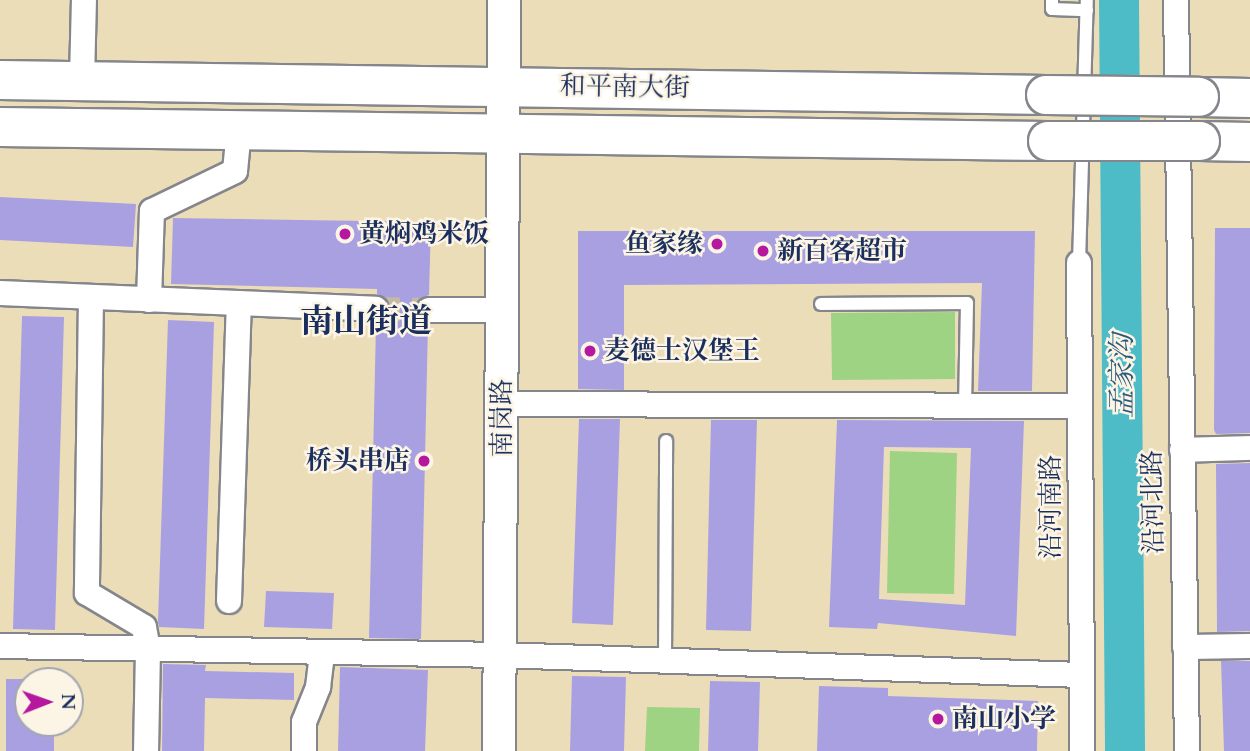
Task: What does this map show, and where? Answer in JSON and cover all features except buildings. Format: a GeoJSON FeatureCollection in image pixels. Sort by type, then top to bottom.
{"type":"FeatureCollection","features":[{"type":"Feature","properties":{"kind":"main road","name":"和平南大街"},"geometry":{"type":"LineString","coordinates":[[0,80],[504,85],[1250,98]]}},
{"type":"Feature","properties":{"kind":"main road","name":"和平南大街"},"geometry":{"type":"LineString","coordinates":[[0,127],[1250,142]]}},
{"type":"Feature","properties":{"kind":"street"},"geometry":{"type":"LineString","coordinates":[[82,80],[83,0]]}},
{"type":"Feature","properties":{"kind":"street","name":"南岗路"},"geometry":{"type":"LineString","coordinates":[[499,751],[504,0]]}},
{"type":"Feature","properties":{"kind":"street","name":"沿河北路"},"geometry":{"type":"LineString","coordinates":[[1176,0],[1187,751]]}},
{"type":"Feature","properties":{"kind":"street"},"geometry":{"type":"LineString","coordinates":[[149,300],[152,211],[235,171],[239,130]]}},
{"type":"Feature","properties":{"kind":"street","name":"沿河南路"},"geometry":{"type":"LineString","coordinates":[[1079,263],[1082,751]]}},
{"type":"Feature","properties":{"kind":"street"},"geometry":{"type":"LineString","coordinates":[[0,293],[376,309]]}},
{"type":"Feature","properties":{"kind":"street"},"geometry":{"type":"LineString","coordinates":[[91,297],[87,593],[144,627],[148,649],[146,751]]}},
{"type":"Feature","properties":{"kind":"street"},"geometry":{"type":"LineString","coordinates":[[229,601],[239,303]]}},
{"type":"Feature","properties":{"kind":"street"},"geometry":{"type":"LineString","coordinates":[[429,310],[502,310]]}},
{"type":"Feature","properties":{"kind":"street"},"geometry":{"type":"LineString","coordinates":[[502,404],[1080,407]]}},
{"type":"Feature","properties":{"kind":"street"},"geometry":{"type":"LineString","coordinates":[[1182,450],[1250,448]]}},
{"type":"Feature","properties":{"kind":"street"},"geometry":{"type":"LineString","coordinates":[[0,646],[500,654],[1081,675]]}},
{"type":"Feature","properties":{"kind":"street"},"geometry":{"type":"LineString","coordinates":[[1185,646],[1250,646]]}},
{"type":"Feature","properties":{"kind":"street"},"geometry":{"type":"LineString","coordinates":[[304,751],[304,722],[318,687],[322,652]]}},
{"type":"Feature","properties":{"kind":"lane"},"geometry":{"type":"LineString","coordinates":[[1052,0],[1052,9],[1087,5],[1079,263]]}},
{"type":"Feature","properties":{"kind":"lane"},"geometry":{"type":"LineString","coordinates":[[821,304],[967,303],[965,406]]}},
{"type":"Feature","properties":{"kind":"lane"},"geometry":{"type":"LineString","coordinates":[[665,661],[666,441]]}},
{"type":"Feature","properties":{"kind":"green space"},"geometry":{"type":"Polygon","coordinates":[[[955,312],[955,379],[832,380],[831,313],[955,312]]]}},
{"type":"Feature","properties":{"kind":"green space"},"geometry":{"type":"Polygon","coordinates":[[[890,451],[957,453],[954,594],[887,593],[890,451]]]}},
{"type":"Feature","properties":{"kind":"green space"},"geometry":{"type":"Polygon","coordinates":[[[647,707],[700,708],[699,751],[645,751],[647,707]]]}},
{"type":"Feature","properties":{"kind":"waterway","name":"孟家沟"},"geometry":{"type":"LineString","coordinates":[[1119,0],[1125,751]]}},
{"type":"Feature","properties":{"kind":"tunnel"},"geometry":{"type":"LineString","coordinates":[[376,309],[429,310]]}},
{"type":"Feature","properties":{"kind":"place","name":"黄焖鸡米饭"},"geometry":{"type":"Point","coordinates":[345,234]}},
{"type":"Feature","properties":{"kind":"place","name":"鱼家缘"},"geometry":{"type":"Point","coordinates":[717,244]}},
{"type":"Feature","properties":{"kind":"place","name":"新百客超市"},"geometry":{"type":"Point","coordinates":[763,251]}},
{"type":"Feature","properties":{"kind":"place","name":"麦德士汉堡王"},"geometry":{"type":"Point","coordinates":[590,351]}},
{"type":"Feature","properties":{"kind":"place","name":"桥头串店"},"geometry":{"type":"Point","coordinates":[424,461]}},
{"type":"Feature","properties":{"kind":"place","name":"南山小学"},"geometry":{"type":"Point","coordinates":[938,719]}},
{"type":"Feature","properties":{"kind":"district","name":"南山街道"},"geometry":{"type":"Point","coordinates":[366,322]}}]}
